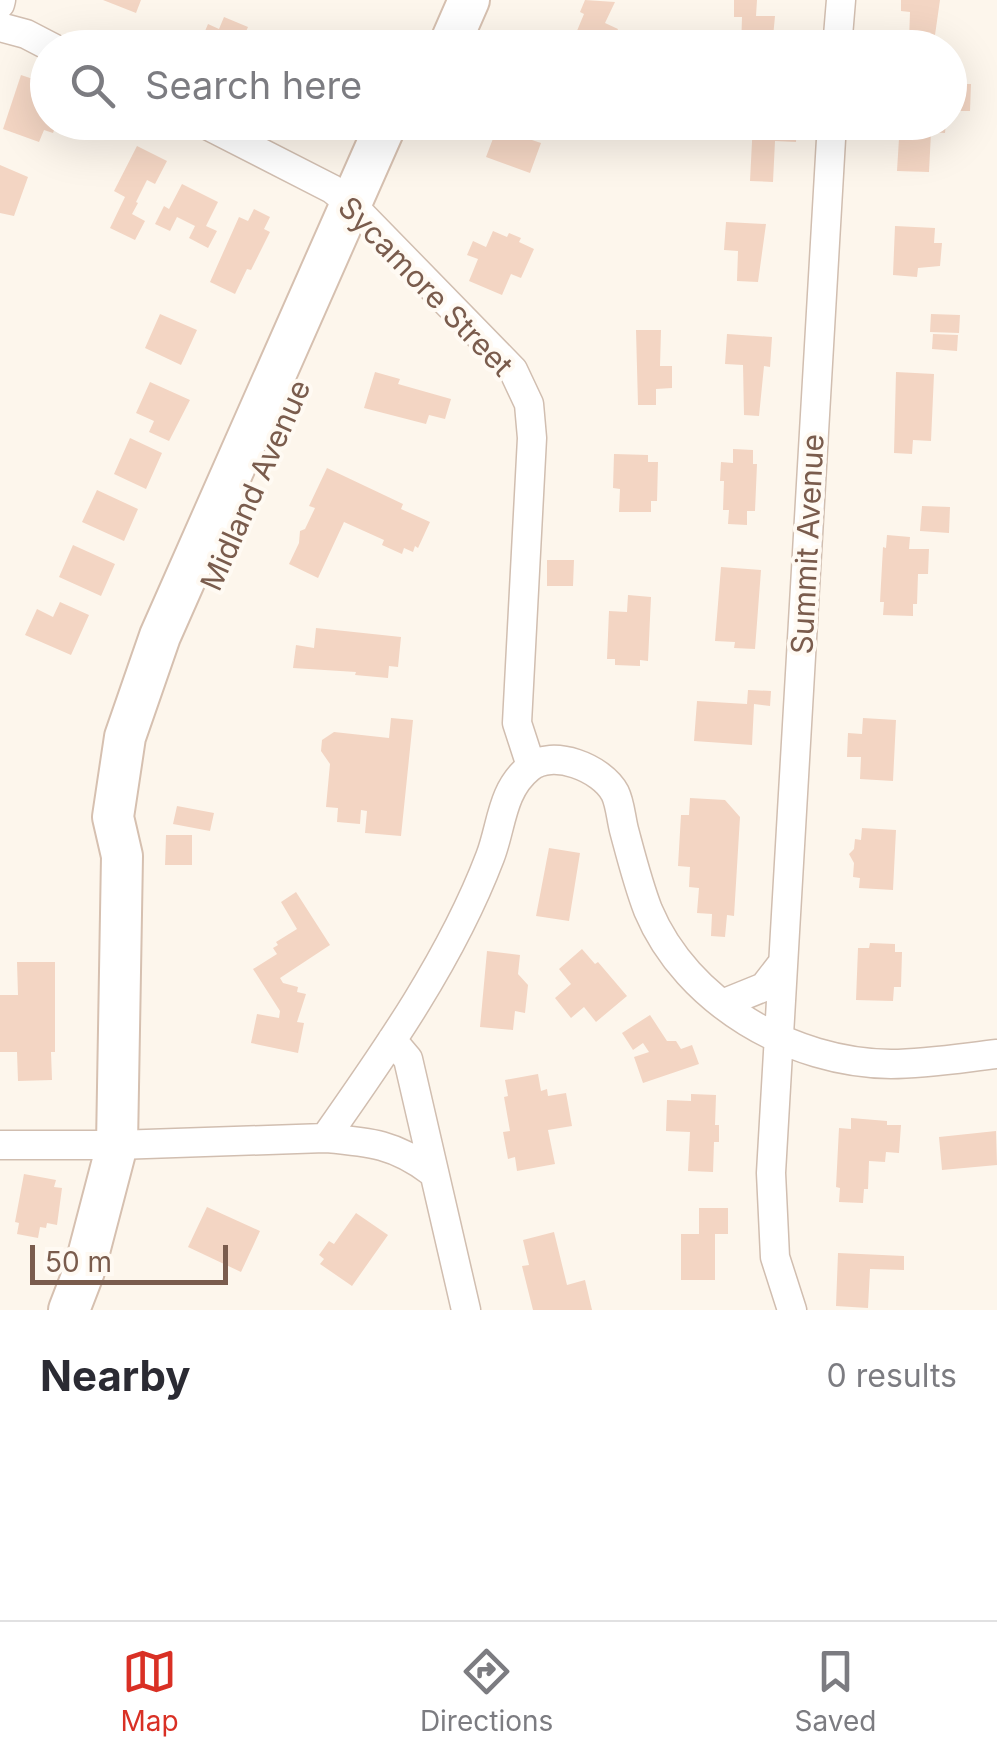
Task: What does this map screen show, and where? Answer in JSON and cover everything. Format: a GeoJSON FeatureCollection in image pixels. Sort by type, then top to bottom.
{"type":"FeatureCollection","features":[{"type":"Feature","properties":{"kind":"street"},"geometry":{"type":"LineString","coordinates":[[429,30],[443,0]]}},
{"type":"Feature","properties":{"kind":"street"},"geometry":{"type":"LineString","coordinates":[[456,30],[470,0]]}},
{"type":"Feature","properties":{"kind":"street"},"geometry":{"type":"LineString","coordinates":[[838,30],[841,0]]}},
{"type":"Feature","properties":{"kind":"street"},"geometry":{"type":"LineString","coordinates":[[0,27],[30,36]]}},
{"type":"Feature","properties":{"kind":"street","name":"Sycamore Street"},"geometry":{"type":"LineString","coordinates":[[237,140],[332,188],[513,370],[529,404],[532,438],[517,723],[530,766]]}},
{"type":"Feature","properties":{"kind":"street","name":"Midland Avenue"},"geometry":{"type":"LineString","coordinates":[[92,1310],[106,1277],[126,1194],[117,1146],[122,856],[136,815],[149,741],[175,663],[361,215],[383,140]]}},
{"type":"Feature","properties":{"kind":"street","name":"Midland Avenue"},"geometry":{"type":"LineString","coordinates":[[361,215],[404,140]]}},
{"type":"Feature","properties":{"kind":"street","name":"Summit Avenue"},"geometry":{"type":"LineString","coordinates":[[792,1310],[775,1257],[771,1211],[781,966],[831,140]]}},
{"type":"Feature","properties":{"kind":"street"},"geometry":{"type":"LineString","coordinates":[[325,1138],[392,1040],[470,906],[492,852],[506,796],[530,766],[556,760],[580,764],[600,776],[614,792],[648,908],[660,934],[697,983],[722,1004],[779,1039],[848,1060],[890,1064],[997,1054]]}},
{"type":"Feature","properties":{"kind":"street"},"geometry":{"type":"LineString","coordinates":[[722,1004],[764,987],[781,966]]}},
{"type":"Feature","properties":{"kind":"street"},"geometry":{"type":"LineString","coordinates":[[392,1040],[408,1059],[466,1310]]}},
{"type":"Feature","properties":{"kind":"street"},"geometry":{"type":"LineString","coordinates":[[0,1145],[117,1146],[325,1138],[370,1143],[406,1153],[432,1172]]}},
{"type":"Feature","properties":{"kind":"street","name":"Midland Avenue"},"geometry":{"type":"LineString","coordinates":[[69,1310],[84,1271],[117,1146]]}},
{"type":"Feature","properties":{"kind":"building"},"geometry":{"type":"Polygon","coordinates":[[[103,0],[141,0],[136,13],[103,0]]]}},
{"type":"Feature","properties":{"kind":"building"},"geometry":{"type":"Polygon","coordinates":[[[585,0],[615,2],[605,23],[618,30],[577,30],[584,14],[580,12],[585,0]]]}},
{"type":"Feature","properties":{"kind":"building"},"geometry":{"type":"Polygon","coordinates":[[[734,0],[757,0],[756,16],[775,16],[774,30],[742,30],[742,17],[734,17],[734,0]]]}},
{"type":"Feature","properties":{"kind":"building"},"geometry":{"type":"Polygon","coordinates":[[[901,0],[940,0],[936,30],[909,30],[910,12],[901,11],[901,0]]]}},
{"type":"Feature","properties":{"kind":"building"},"geometry":{"type":"Polygon","coordinates":[[[224,17],[248,27],[206,30],[208,24],[219,29],[224,17]]]}},
{"type":"Feature","properties":{"kind":"building"},"geometry":{"type":"Polygon","coordinates":[[[21,75],[30,78],[30,139],[3,129],[21,75]]]}},
{"type":"Feature","properties":{"kind":"building"},"geometry":{"type":"Polygon","coordinates":[[[967,84],[971,84],[967,111],[967,84]]]}},
{"type":"Feature","properties":{"kind":"building"},"geometry":{"type":"Polygon","coordinates":[[[492,140],[541,143],[530,173],[486,157],[492,140]]]}},
{"type":"Feature","properties":{"kind":"building"},"geometry":{"type":"Polygon","coordinates":[[[752,140],[796,140],[775,141],[773,182],[750,181],[752,140]]]}},
{"type":"Feature","properties":{"kind":"building"},"geometry":{"type":"Polygon","coordinates":[[[899,140],[931,140],[929,172],[897,171],[899,140]]]}},
{"type":"Feature","properties":{"kind":"building"},"geometry":{"type":"Polygon","coordinates":[[[137,146],[167,161],[155,184],[147,180],[136,202],[132,214],[145,221],[135,240],[110,228],[125,197],[114,191],[137,146]]]}},
{"type":"Feature","properties":{"kind":"building"},"geometry":{"type":"Polygon","coordinates":[[[0,165],[28,177],[14,216],[0,213],[0,165]]]}},
{"type":"Feature","properties":{"kind":"building"},"geometry":{"type":"Polygon","coordinates":[[[182,184],[218,202],[206,226],[217,231],[208,248],[189,238],[195,226],[177,217],[170,231],[155,224],[164,206],[169,209],[182,184]]]}},
{"type":"Feature","properties":{"kind":"building"},"geometry":{"type":"Polygon","coordinates":[[[254,209],[270,217],[264,229],[270,232],[235,294],[210,282],[239,217],[248,221],[254,209]]]}},
{"type":"Feature","properties":{"kind":"building"},"geometry":{"type":"Polygon","coordinates":[[[726,222],[766,224],[758,282],[737,281],[738,251],[724,250],[726,222]]]}},
{"type":"Feature","properties":{"kind":"building"},"geometry":{"type":"Polygon","coordinates":[[[895,226],[935,228],[934,243],[942,243],[940,266],[918,268],[917,277],[893,275],[895,226]]]}},
{"type":"Feature","properties":{"kind":"building"},"geometry":{"type":"Polygon","coordinates":[[[493,231],[521,238],[519,242],[534,249],[521,278],[511,274],[502,295],[469,281],[478,259],[467,255],[473,241],[486,247],[493,231]]]}},
{"type":"Feature","properties":{"kind":"building"},"geometry":{"type":"Polygon","coordinates":[[[160,314],[197,330],[181,365],[145,348],[160,314]]]}},
{"type":"Feature","properties":{"kind":"building"},"geometry":{"type":"Polygon","coordinates":[[[931,314],[960,315],[959,333],[930,332],[931,314]]]}},
{"type":"Feature","properties":{"kind":"building"},"geometry":{"type":"Polygon","coordinates":[[[636,330],[661,330],[660,366],[672,366],[672,388],[656,389],[656,405],[638,405],[636,330]]]}},
{"type":"Feature","properties":{"kind":"building"},"geometry":{"type":"Polygon","coordinates":[[[727,334],[772,337],[770,367],[764,366],[759,416],[744,415],[743,365],[725,364],[727,334]]]}},
{"type":"Feature","properties":{"kind":"building"},"geometry":{"type":"Polygon","coordinates":[[[933,334],[958,335],[957,351],[932,349],[933,334]]]}},
{"type":"Feature","properties":{"kind":"building"},"geometry":{"type":"Polygon","coordinates":[[[375,372],[400,379],[398,384],[451,399],[445,419],[429,415],[426,424],[364,408],[375,372]]]}},
{"type":"Feature","properties":{"kind":"building"},"geometry":{"type":"Polygon","coordinates":[[[896,372],[934,374],[931,441],[913,440],[912,454],[894,453],[896,372]]]}},
{"type":"Feature","properties":{"kind":"building"},"geometry":{"type":"Polygon","coordinates":[[[150,382],[190,400],[169,441],[149,432],[154,421],[136,413],[150,382]]]}},
{"type":"Feature","properties":{"kind":"building"},"geometry":{"type":"Polygon","coordinates":[[[130,438],[162,453],[146,489],[114,474],[130,438]]]}},
{"type":"Feature","properties":{"kind":"building"},"geometry":{"type":"Polygon","coordinates":[[[733,449],[753,450],[753,464],[757,464],[755,511],[747,511],[747,525],[728,524],[729,510],[723,510],[721,462],[733,463],[733,449]]]}},
{"type":"Feature","properties":{"kind":"building"},"geometry":{"type":"Polygon","coordinates":[[[614,454],[648,455],[648,462],[658,462],[657,501],[651,501],[651,512],[619,512],[620,489],[613,488],[614,454]]]}},
{"type":"Feature","properties":{"kind":"building"},"geometry":{"type":"Polygon","coordinates":[[[327,468],[403,504],[401,509],[430,522],[418,548],[415,546],[413,552],[404,548],[402,554],[382,545],[384,540],[344,522],[318,578],[289,564],[300,531],[305,529],[315,508],[309,506],[327,468]]]}},
{"type":"Feature","properties":{"kind":"building"},"geometry":{"type":"Polygon","coordinates":[[[97,490],[138,509],[124,541],[82,522],[97,490]]]}},
{"type":"Feature","properties":{"kind":"building"},"geometry":{"type":"Polygon","coordinates":[[[922,506],[950,507],[949,533],[920,531],[922,506]]]}},
{"type":"Feature","properties":{"kind":"building"},"geometry":{"type":"Polygon","coordinates":[[[887,535],[910,537],[909,549],[929,549],[928,574],[918,574],[913,616],[883,615],[884,602],[880,602],[887,535]]]}},
{"type":"Feature","properties":{"kind":"building"},"geometry":{"type":"Polygon","coordinates":[[[73,545],[115,564],[101,596],[59,577],[73,545]]]}},
{"type":"Feature","properties":{"kind":"building"},"geometry":{"type":"Polygon","coordinates":[[[547,560],[574,560],[573,586],[547,586],[547,560]]]}},
{"type":"Feature","properties":{"kind":"building"},"geometry":{"type":"Polygon","coordinates":[[[721,567],[761,570],[755,649],[734,648],[735,642],[715,641],[721,567]]]}},
{"type":"Feature","properties":{"kind":"building"},"geometry":{"type":"Polygon","coordinates":[[[628,595],[651,597],[648,661],[640,660],[640,666],[615,665],[615,659],[607,659],[609,611],[627,612],[628,595]]]}},
{"type":"Feature","properties":{"kind":"building"},"geometry":{"type":"Polygon","coordinates":[[[60,602],[89,615],[71,655],[25,635],[37,609],[53,617],[60,602]]]}},
{"type":"Feature","properties":{"kind":"building"},"geometry":{"type":"Polygon","coordinates":[[[316,628],[401,637],[398,667],[389,666],[388,678],[293,668],[296,645],[314,648],[316,628]]]}},
{"type":"Feature","properties":{"kind":"building"},"geometry":{"type":"Polygon","coordinates":[[[748,690],[771,691],[770,706],[754,704],[752,745],[694,741],[697,701],[747,704],[748,690]]]}},
{"type":"Feature","properties":{"kind":"building"},"geometry":{"type":"Polygon","coordinates":[[[391,718],[413,720],[401,836],[365,833],[367,811],[361,810],[360,824],[337,822],[338,808],[326,807],[330,764],[321,751],[322,740],[334,732],[389,738],[391,718]]]}},
{"type":"Feature","properties":{"kind":"building"},"geometry":{"type":"Polygon","coordinates":[[[863,718],[896,720],[893,781],[860,779],[861,757],[847,757],[848,733],[862,734],[863,718]]]}},
{"type":"Feature","properties":{"kind":"building"},"geometry":{"type":"Polygon","coordinates":[[[690,798],[725,800],[740,817],[734,916],[727,915],[725,937],[711,936],[712,914],[697,913],[699,888],[689,887],[690,867],[678,866],[681,815],[689,815],[690,798]]]}},
{"type":"Feature","properties":{"kind":"building"},"geometry":{"type":"Polygon","coordinates":[[[177,806],[214,813],[210,831],[173,824],[177,806]]]}},
{"type":"Feature","properties":{"kind":"building"},"geometry":{"type":"Polygon","coordinates":[[[862,828],[896,830],[893,890],[859,888],[860,878],[853,877],[854,863],[849,854],[855,839],[861,840],[862,828]]]}},
{"type":"Feature","properties":{"kind":"building"},"geometry":{"type":"Polygon","coordinates":[[[166,835],[192,835],[192,865],[165,865],[166,835]]]}},
{"type":"Feature","properties":{"kind":"building"},"geometry":{"type":"Polygon","coordinates":[[[549,848],[580,853],[569,921],[536,916],[549,848]]]}},
{"type":"Feature","properties":{"kind":"building"},"geometry":{"type":"Polygon","coordinates":[[[296,892],[330,945],[280,978],[283,983],[298,987],[297,992],[306,994],[297,1022],[304,1023],[298,1053],[251,1043],[257,1014],[279,1018],[280,1011],[253,969],[277,954],[273,948],[278,945],[276,942],[297,929],[281,902],[296,892]]]}},
{"type":"Feature","properties":{"kind":"building"},"geometry":{"type":"Polygon","coordinates":[[[870,943],[895,944],[895,952],[902,952],[901,987],[894,987],[893,1001],[856,1000],[858,948],[869,948],[870,943]]]}},
{"type":"Feature","properties":{"kind":"building"},"geometry":{"type":"Polygon","coordinates":[[[582,949],[627,996],[596,1022],[584,1007],[571,1018],[555,998],[571,984],[559,969],[582,949]]]}},
{"type":"Feature","properties":{"kind":"building"},"geometry":{"type":"Polygon","coordinates":[[[487,951],[520,955],[518,974],[528,985],[525,1013],[515,1011],[513,1030],[480,1027],[487,951]]]}},
{"type":"Feature","properties":{"kind":"building"},"geometry":{"type":"Polygon","coordinates":[[[17,962],[55,962],[52,1080],[18,1081],[17,1052],[0,1052],[0,995],[18,995],[17,962]]]}},
{"type":"Feature","properties":{"kind":"building"},"geometry":{"type":"Polygon","coordinates":[[[650,1015],[667,1041],[676,1041],[681,1049],[692,1045],[699,1064],[643,1083],[634,1057],[649,1052],[643,1043],[633,1050],[622,1033],[650,1015]]]}},
{"type":"Feature","properties":{"kind":"building"},"geometry":{"type":"Polygon","coordinates":[[[538,1074],[541,1091],[547,1089],[548,1096],[566,1093],[572,1126],[548,1130],[555,1164],[517,1171],[515,1157],[508,1159],[503,1132],[510,1131],[505,1080],[538,1074]]]}},
{"type":"Feature","properties":{"kind":"building"},"geometry":{"type":"Polygon","coordinates":[[[691,1094],[716,1095],[719,1142],[714,1142],[713,1172],[688,1171],[690,1132],[666,1131],[667,1100],[691,1101],[691,1094]]]}},
{"type":"Feature","properties":{"kind":"building"},"geometry":{"type":"Polygon","coordinates":[[[851,1118],[901,1125],[899,1153],[886,1152],[885,1162],[869,1161],[863,1203],[839,1202],[840,1188],[836,1187],[839,1128],[851,1129],[851,1118]]]}},
{"type":"Feature","properties":{"kind":"building"},"geometry":{"type":"Polygon","coordinates":[[[996,1131],[997,1165],[942,1170],[939,1137],[996,1131]]]}},
{"type":"Feature","properties":{"kind":"building"},"geometry":{"type":"Polygon","coordinates":[[[24,1174],[56,1180],[54,1187],[62,1188],[57,1225],[47,1223],[46,1228],[40,1227],[38,1238],[17,1234],[19,1223],[15,1222],[24,1174]]]}},
{"type":"Feature","properties":{"kind":"building"},"geometry":{"type":"Polygon","coordinates":[[[207,1207],[260,1231],[241,1272],[188,1247],[207,1207]]]}},
{"type":"Feature","properties":{"kind":"building"},"geometry":{"type":"Polygon","coordinates":[[[699,1208],[728,1208],[728,1234],[715,1234],[715,1280],[681,1280],[681,1234],[699,1234],[699,1208]]]}},
{"type":"Feature","properties":{"kind":"building"},"geometry":{"type":"Polygon","coordinates":[[[356,1213],[388,1235],[352,1286],[320,1264],[324,1259],[319,1255],[329,1241],[334,1244],[356,1213]]]}},
{"type":"Feature","properties":{"kind":"building"},"geometry":{"type":"Polygon","coordinates":[[[554,1232],[567,1285],[585,1280],[592,1310],[533,1310],[522,1266],[529,1265],[523,1240],[554,1232]]]}},
{"type":"Feature","properties":{"kind":"building"},"geometry":{"type":"Polygon","coordinates":[[[838,1253],[904,1256],[904,1270],[870,1269],[868,1308],[836,1306],[838,1253]]]}}]}
